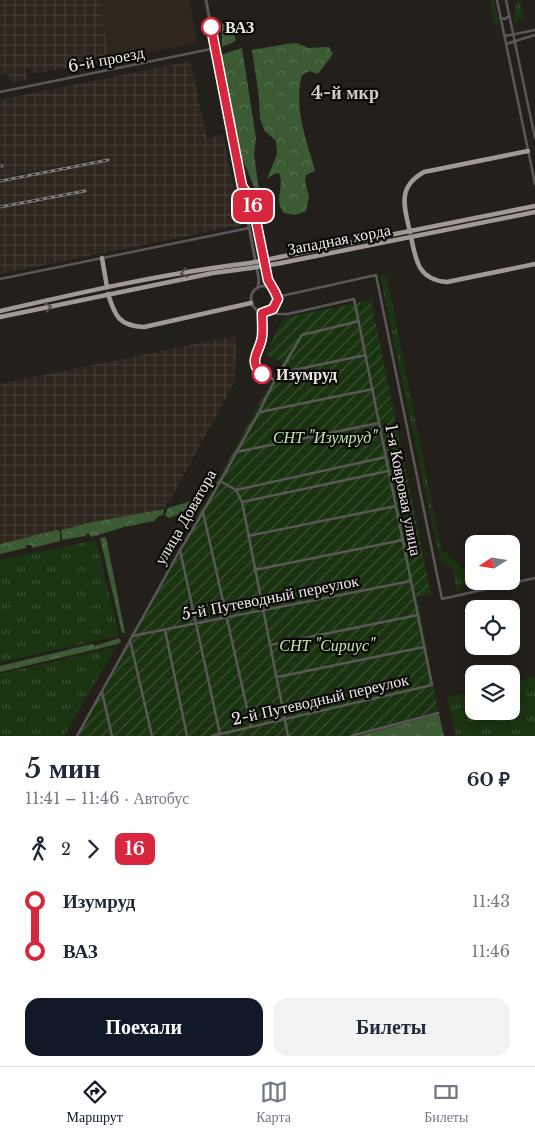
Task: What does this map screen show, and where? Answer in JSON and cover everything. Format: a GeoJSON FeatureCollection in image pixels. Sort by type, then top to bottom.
{"type":"FeatureCollection","features":[{"type":"Feature","properties":{"kind":"highway"},"geometry":{"type":"LineString","coordinates":[[410,232],[404,195],[407,187],[417,176],[424,172],[528,151]]}},
{"type":"Feature","properties":{"kind":"highway","name":"Западная хорда"},"geometry":{"type":"LineString","coordinates":[[0,317],[213,273],[251,268],[535,206]]}},
{"type":"Feature","properties":{"kind":"highway","name":"Западная хорда"},"geometry":{"type":"LineString","coordinates":[[0,311],[108,287],[212,268],[281,260],[411,238],[532,212]]}},
{"type":"Feature","properties":{"kind":"highway"},"geometry":{"type":"LineString","coordinates":[[411,238],[420,266],[425,274],[436,281],[447,282],[535,264]]}},
{"type":"Feature","properties":{"kind":"highway"},"geometry":{"type":"LineString","coordinates":[[102,258],[108,287]]}},
{"type":"Feature","properties":{"kind":"highway"},"geometry":{"type":"LineString","coordinates":[[108,294],[117,316],[123,322],[144,327],[251,304]]}},
{"type":"Feature","properties":{"kind":"street"},"geometry":{"type":"LineString","coordinates":[[206,0],[259,280],[258,287],[251,295],[251,304],[256,311],[262,313],[271,311],[277,304],[277,296],[268,280],[252,201],[242,186]]}},
{"type":"Feature","properties":{"kind":"street"},"geometry":{"type":"LineString","coordinates":[[497,0],[535,184]]}},
{"type":"Feature","properties":{"kind":"street"},"geometry":{"type":"LineString","coordinates":[[506,0],[535,138]]}},
{"type":"Feature","properties":{"kind":"street"},"geometry":{"type":"LineString","coordinates":[[500,18],[505,19],[509,16]]}},
{"type":"Feature","properties":{"kind":"street"},"geometry":{"type":"LineString","coordinates":[[504,36],[535,30]]}},
{"type":"Feature","properties":{"kind":"street"},"geometry":{"type":"LineString","coordinates":[[506,44],[535,35]]}},
{"type":"Feature","properties":{"kind":"street","name":"6-й проезд"},"geometry":{"type":"LineString","coordinates":[[0,92],[216,48]]}},
{"type":"Feature","properties":{"kind":"street"},"geometry":{"type":"LineString","coordinates":[[0,279],[250,227]]}},
{"type":"Feature","properties":{"kind":"street"},"geometry":{"type":"LineString","coordinates":[[277,296],[376,274],[442,599],[535,578]]}},
{"type":"Feature","properties":{"kind":"street"},"geometry":{"type":"LineString","coordinates":[[258,287],[266,286],[271,288]]}},
{"type":"Feature","properties":{"kind":"street","name":"1-я Ковровая улица"},"geometry":{"type":"LineString","coordinates":[[271,311],[278,314],[295,313],[354,299],[432,685]]}},
{"type":"Feature","properties":{"kind":"street"},"geometry":{"type":"LineString","coordinates":[[262,313],[262,334],[255,357],[256,366],[263,375],[274,380]]}},
{"type":"Feature","properties":{"kind":"street","name":"улица Доватора"},"geometry":{"type":"LineString","coordinates":[[77,736],[259,412],[274,380],[302,335],[359,321]]}},
{"type":"Feature","properties":{"kind":"street"},"geometry":{"type":"LineString","coordinates":[[279,373],[366,355]]}},
{"type":"Feature","properties":{"kind":"street"},"geometry":{"type":"LineString","coordinates":[[259,412],[373,389]]}},
{"type":"Feature","properties":{"kind":"street"},"geometry":{"type":"LineString","coordinates":[[236,452],[379,423]]}},
{"type":"Feature","properties":{"kind":"street"},"geometry":{"type":"LineString","coordinates":[[236,490],[386,457]]}},
{"type":"Feature","properties":{"kind":"street"},"geometry":{"type":"LineString","coordinates":[[242,502],[388,472]]}},
{"type":"Feature","properties":{"kind":"street"},"geometry":{"type":"LineString","coordinates":[[220,481],[236,490],[242,502],[288,736]]}},
{"type":"Feature","properties":{"kind":"street"},"geometry":{"type":"LineString","coordinates":[[248,536],[396,506]]}},
{"type":"Feature","properties":{"kind":"street"},"geometry":{"type":"LineString","coordinates":[[203,512],[251,726]]}},
{"type":"Feature","properties":{"kind":"street"},"geometry":{"type":"LineString","coordinates":[[254,570],[403,540]]}},
{"type":"Feature","properties":{"kind":"street"},"geometry":{"type":"LineString","coordinates":[[180,550],[220,734]]}},
{"type":"Feature","properties":{"kind":"street","name":"5-й Путеводный переулок"},"geometry":{"type":"LineString","coordinates":[[132,636],[411,581]]}},
{"type":"Feature","properties":{"kind":"street"},"geometry":{"type":"LineString","coordinates":[[270,645],[418,615]]}},
{"type":"Feature","properties":{"kind":"street"},"geometry":{"type":"LineString","coordinates":[[165,630],[187,736]]}},
{"type":"Feature","properties":{"kind":"street"},"geometry":{"type":"LineString","coordinates":[[130,640],[152,736]]}},
{"type":"Feature","properties":{"kind":"street"},"geometry":{"type":"LineString","coordinates":[[277,677],[424,647]]}},
{"type":"Feature","properties":{"kind":"street","name":"2-й Путеводный переулок"},"geometry":{"type":"LineString","coordinates":[[212,736],[432,685]]}},
{"type":"Feature","properties":{"kind":"street"},"geometry":{"type":"LineString","coordinates":[[102,692],[112,736]]}},
{"type":"Feature","properties":{"kind":"street"},"geometry":{"type":"LineString","coordinates":[[351,736],[438,713]]}},
{"type":"Feature","properties":{"kind":"shaded area"},"geometry":{"type":"Polygon","coordinates":[[[0,0],[101,0],[104,13],[101,14],[110,60],[36,74],[30,68],[25,69],[27,79],[11,83],[8,73],[0,75],[0,0]]]}},
{"type":"Feature","properties":{"kind":"shaded area"},"geometry":{"type":"Polygon","coordinates":[[[101,0],[189,0],[198,43],[110,60],[100,14],[104,13],[101,0]]]}},
{"type":"Feature","properties":{"kind":"shaded area"},"geometry":{"type":"Polygon","coordinates":[[[190,61],[207,138],[223,135],[242,225],[0,274],[0,182],[103,161],[102,158],[0,178],[0,100],[190,61]]]}},
{"type":"Feature","properties":{"kind":"shaded area"},"geometry":{"type":"Polygon","coordinates":[[[235,336],[234,383],[169,502],[165,503],[166,508],[0,544],[0,384],[235,336]]]}},
{"type":"Feature","properties":{"kind":"green space"},"geometry":{"type":"Polygon","coordinates":[[[490,0],[494,0],[499,25],[495,26],[490,0]]]}},
{"type":"Feature","properties":{"kind":"green space"},"geometry":{"type":"Polygon","coordinates":[[[520,0],[524,19],[513,22],[517,2],[520,0]]]}},
{"type":"Feature","properties":{"kind":"green space"},"geometry":{"type":"Polygon","coordinates":[[[222,23],[232,29],[236,40],[222,47],[222,23]]]}},
{"type":"Feature","properties":{"kind":"green space"},"geometry":{"type":"Polygon","coordinates":[[[296,43],[309,48],[329,47],[333,54],[318,74],[309,71],[302,75],[299,100],[300,112],[315,171],[306,175],[305,181],[309,197],[306,211],[296,215],[284,213],[279,204],[281,183],[279,173],[267,179],[277,154],[276,141],[264,130],[260,118],[252,50],[296,43]]]}},
{"type":"Feature","properties":{"kind":"green space"},"geometry":{"type":"Polygon","coordinates":[[[242,48],[256,138],[254,154],[259,190],[255,189],[242,158],[221,55],[242,48]]]}},
{"type":"Feature","properties":{"kind":"green space"},"geometry":{"type":"Polygon","coordinates":[[[383,275],[387,277],[441,549],[465,570],[465,585],[460,586],[459,592],[457,591],[452,567],[440,560],[380,277],[383,275]]]}},
{"type":"Feature","properties":{"kind":"green space","name":"СНТ \"Изумруд\""},"geometry":{"type":"Polygon","coordinates":[[[371,300],[431,594],[417,597],[438,711],[346,736],[77,736],[282,362],[265,355],[283,318],[371,300]]]}},
{"type":"Feature","properties":{"kind":"green space"},"geometry":{"type":"Polygon","coordinates":[[[191,501],[192,503],[187,512],[168,518],[165,515],[168,508],[191,501]]]}},
{"type":"Feature","properties":{"kind":"green space"},"geometry":{"type":"Polygon","coordinates":[[[164,509],[163,515],[154,521],[124,527],[92,537],[88,533],[85,536],[62,540],[61,530],[164,509]]]}},
{"type":"Feature","properties":{"kind":"green space"},"geometry":{"type":"Polygon","coordinates":[[[57,530],[60,532],[60,541],[32,548],[31,545],[26,545],[26,548],[0,554],[0,544],[57,530]]]}},
{"type":"Feature","properties":{"kind":"green space"},"geometry":{"type":"Polygon","coordinates":[[[106,537],[125,633],[122,633],[100,538],[106,537]]]}},
{"type":"Feature","properties":{"kind":"green space"},"geometry":{"type":"Polygon","coordinates":[[[96,540],[119,636],[0,662],[0,560],[96,540]]]}},
{"type":"Feature","properties":{"kind":"green space"},"geometry":{"type":"Polygon","coordinates":[[[119,638],[121,641],[118,644],[0,672],[0,666],[92,644],[95,646],[119,638]]]}},
{"type":"Feature","properties":{"kind":"green space"},"geometry":{"type":"Polygon","coordinates":[[[116,647],[64,736],[0,736],[0,674],[116,647]]]}},
{"type":"Feature","properties":{"kind":"green space"},"geometry":{"type":"Polygon","coordinates":[[[535,677],[535,736],[456,736],[447,697],[465,693],[465,720],[520,720],[520,680],[535,677]]]}},
{"type":"Feature","properties":{"kind":"green space"},"geometry":{"type":"Polygon","coordinates":[[[439,714],[444,736],[358,736],[439,714]]]}},
{"type":"Feature","properties":{"kind":"railway"},"geometry":{"type":"LineString","coordinates":[[0,181],[108,160]]}},
{"type":"Feature","properties":{"kind":"railway"},"geometry":{"type":"LineString","coordinates":[[0,207],[85,191]]}},
{"type":"Feature","properties":{"kind":"bus line","name":"16"},"geometry":{"type":"LineString","coordinates":[[211,27],[242,186],[252,201],[268,280],[278,299],[277,304],[271,311],[262,313],[262,340],[255,360],[257,369],[262,374]]}},
{"type":"Feature","properties":{"kind":"place","name":"ВАЗ"},"geometry":{"type":"Point","coordinates":[211,27]}},
{"type":"Feature","properties":{"kind":"place","name":"Изумруд"},"geometry":{"type":"Point","coordinates":[262,374]}},
{"type":"Feature","properties":{"kind":"district","name":"4-й мкр"},"geometry":{"type":"Point","coordinates":[345,93]}},
{"type":"Feature","properties":{"kind":"park label","name":"СНТ \"Сириус\""},"geometry":{"type":"Point","coordinates":[327,645]}}]}
